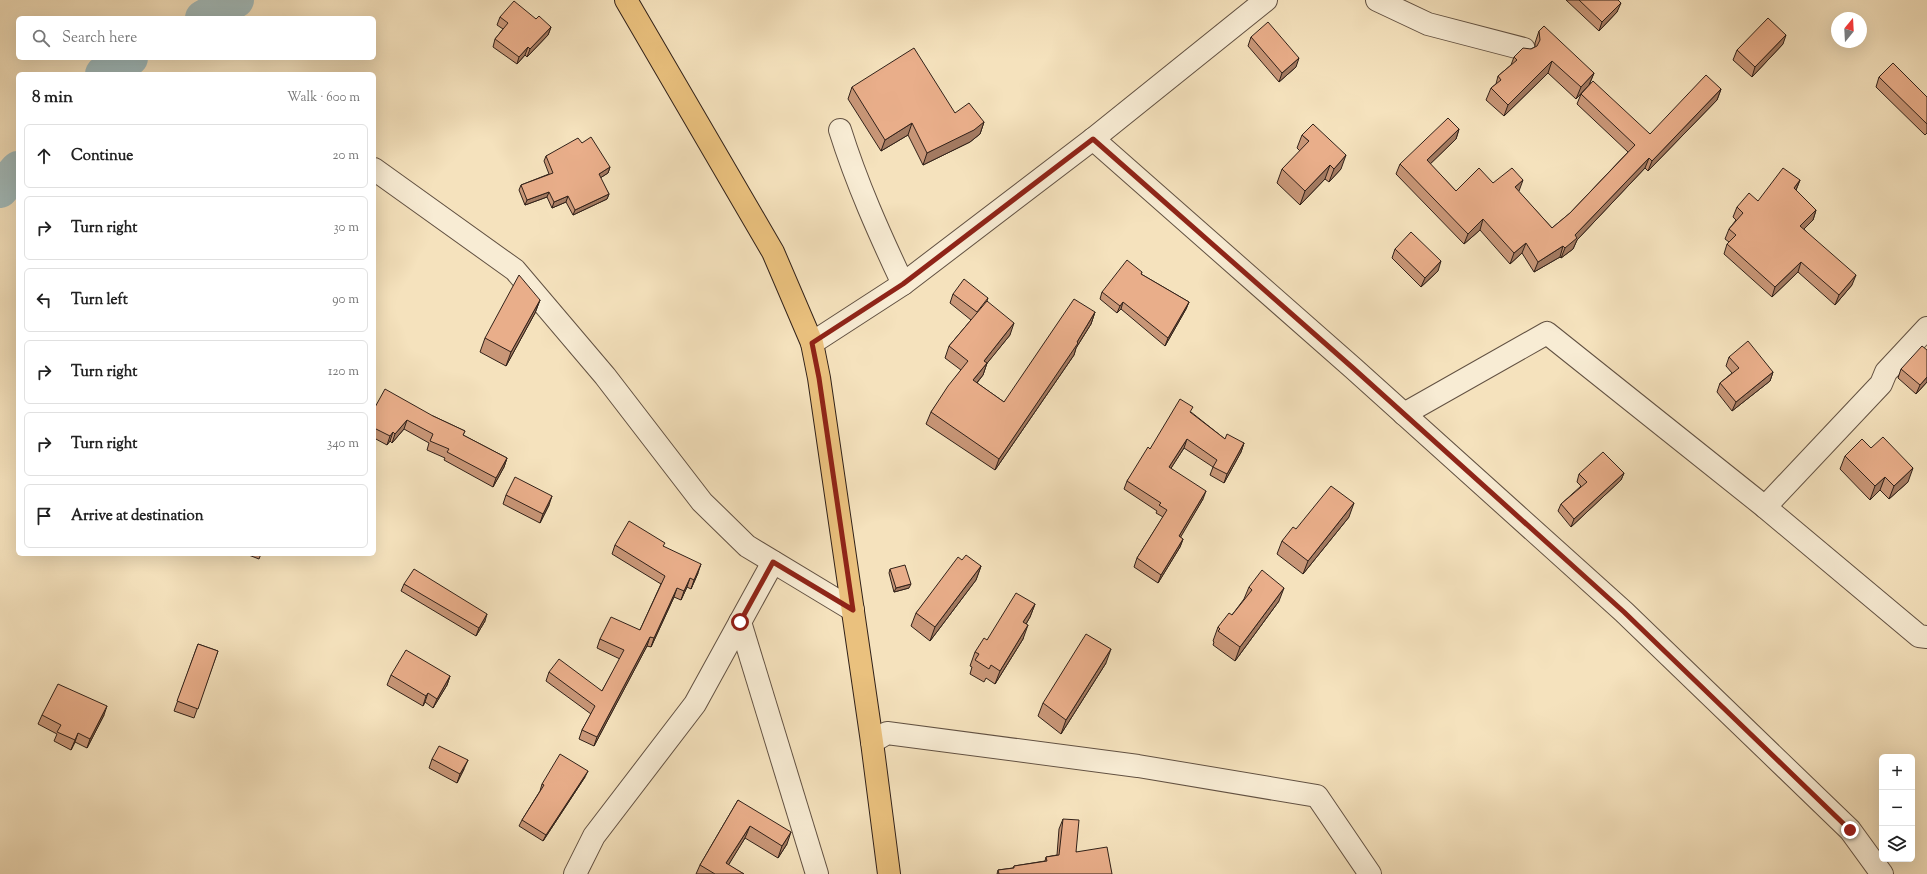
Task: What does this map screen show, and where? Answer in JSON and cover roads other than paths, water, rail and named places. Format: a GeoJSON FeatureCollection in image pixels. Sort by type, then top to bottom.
{"type":"FeatureCollection","features":[{"type":"Feature","properties":{"kind":"main road"},"geometry":{"type":"LineString","coordinates":[[626,0],[773,252],[812,343],[819,378],[853,610],[889,874]]}},
{"type":"Feature","properties":{"kind":"street"},"geometry":{"type":"LineString","coordinates":[[812,343],[903,284],[1093,139],[1266,0]]}},
{"type":"Feature","properties":{"kind":"street"},"geometry":{"type":"LineString","coordinates":[[1377,0],[1428,24],[1524,49]]}},
{"type":"Feature","properties":{"kind":"street"},"geometry":{"type":"LineString","coordinates":[[840,130],[852,169],[872,219],[903,284]]}},
{"type":"Feature","properties":{"kind":"street"},"geometry":{"type":"LineString","coordinates":[[1093,139],[1404,414],[1624,612],[1850,830],[1882,874]]}},
{"type":"Feature","properties":{"kind":"street"},"geometry":{"type":"LineString","coordinates":[[376,170],[514,270],[605,376],[702,502],[747,546],[853,610]]}},
{"type":"Feature","properties":{"kind":"street"},"geometry":{"type":"LineString","coordinates":[[1765,507],[1881,384],[1886,372],[1927,328]]}},
{"type":"Feature","properties":{"kind":"street"},"geometry":{"type":"LineString","coordinates":[[1404,414],[1547,334],[1765,507],[1920,636],[1927,637]]}},
{"type":"Feature","properties":{"kind":"street"},"geometry":{"type":"LineString","coordinates":[[575,874],[594,836],[695,704],[773,562]]}},
{"type":"Feature","properties":{"kind":"street"},"geometry":{"type":"LineString","coordinates":[[740,622],[817,874]]}},
{"type":"Feature","properties":{"kind":"street"},"geometry":{"type":"LineString","coordinates":[[872,742],[887,733],[1138,766],[1317,796],[1370,874]]}},
{"type":"Feature","properties":{"kind":"waterway"},"geometry":{"type":"LineString","coordinates":[[207,16],[236,0]]}},
{"type":"Feature","properties":{"kind":"waterway"},"geometry":{"type":"LineString","coordinates":[[106,72],[127,60]]}},
{"type":"Feature","properties":{"kind":"waterway"},"geometry":{"type":"LineString","coordinates":[[0,190],[16,171]]}}]}
